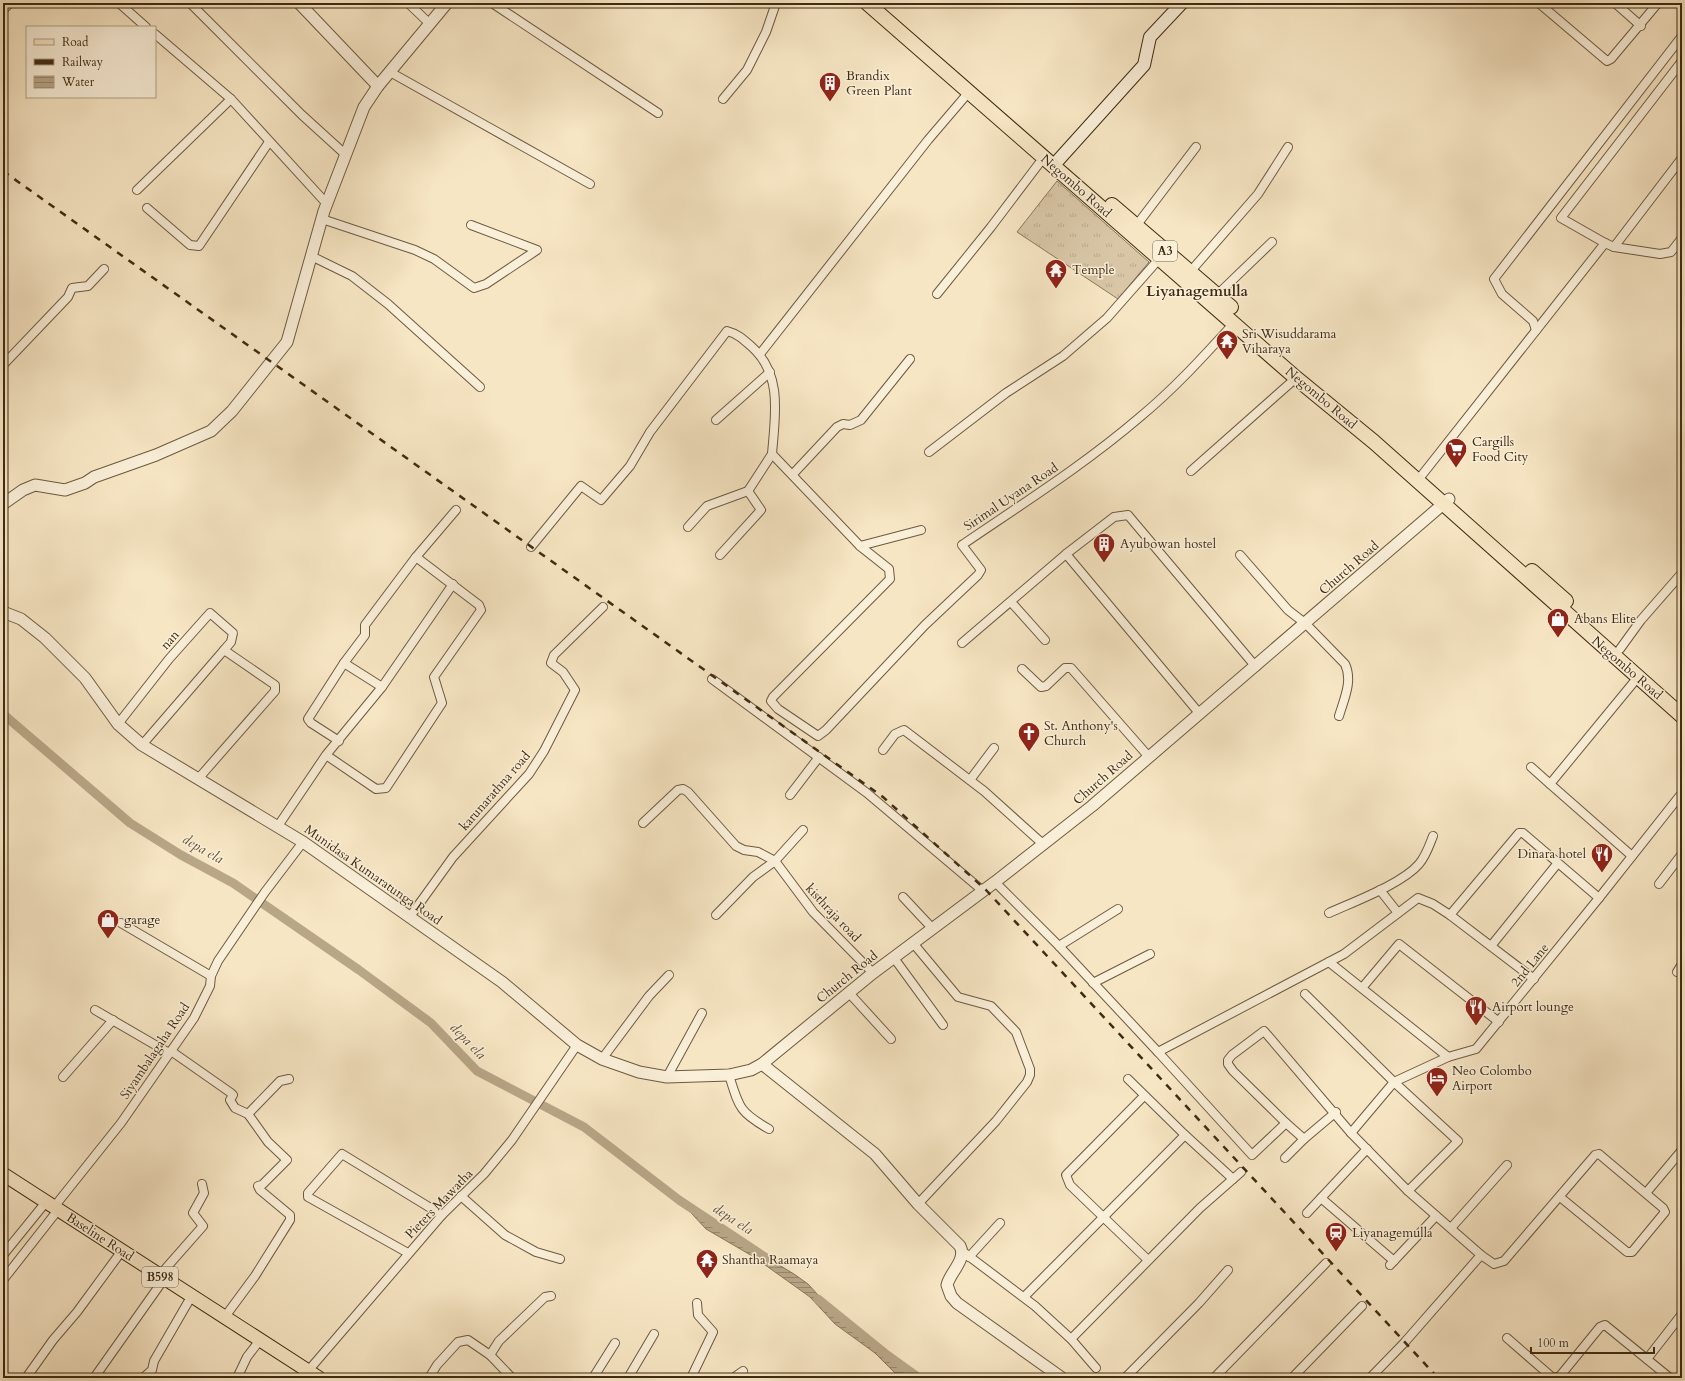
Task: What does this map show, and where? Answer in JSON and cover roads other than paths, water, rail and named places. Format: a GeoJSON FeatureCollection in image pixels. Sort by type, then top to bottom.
{"type":"FeatureCollection","features":[{"type":"Feature","properties":{"kind":"highway","name":"Negombo Road"},"geometry":{"type":"LineString","coordinates":[[867,3],[969,92],[1052,161],[1136,226],[1217,295],[1422,475],[1447,502],[1682,716]]}},
{"type":"Feature","properties":{"kind":"highway","name":"Negombo Road"},"geometry":{"type":"LineString","coordinates":[[881,3],[1159,259],[1296,378],[1447,502],[1620,649],[1682,704]]}},
{"type":"Feature","properties":{"kind":"main road"},"geometry":{"type":"LineString","coordinates":[[1052,161],[1144,65],[1150,37],[1182,3]]}},
{"type":"Feature","properties":{"kind":"main road","name":"Baseline Road"},"geometry":{"type":"LineString","coordinates":[[3,1174],[161,1278],[313,1375]]}},
{"type":"Feature","properties":{"kind":"street"},"geometry":{"type":"LineString","coordinates":[[3,10],[10,3]]}},
{"type":"Feature","properties":{"kind":"street"},"geometry":{"type":"LineString","coordinates":[[119,3],[145,26]]}},
{"type":"Feature","properties":{"kind":"street"},"geometry":{"type":"LineString","coordinates":[[190,3],[302,115],[346,156]]}},
{"type":"Feature","properties":{"kind":"street"},"geometry":{"type":"LineString","coordinates":[[408,3],[430,24]]}},
{"type":"Feature","properties":{"kind":"street"},"geometry":{"type":"LineString","coordinates":[[3,504],[23,490],[35,485],[65,490],[156,455],[211,431],[232,411],[287,342],[322,219],[364,107],[378,86],[447,3]]}},
{"type":"Feature","properties":{"kind":"street"},"geometry":{"type":"LineString","coordinates":[[492,3],[658,113]]}},
{"type":"Feature","properties":{"kind":"street"},"geometry":{"type":"LineString","coordinates":[[723,100],[748,70],[766,32],[776,3]]}},
{"type":"Feature","properties":{"kind":"street"},"geometry":{"type":"LineString","coordinates":[[1542,3],[1541,5],[1607,61],[1611,59],[1658,3]]}},
{"type":"Feature","properties":{"kind":"street"},"geometry":{"type":"LineString","coordinates":[[1615,3],[1640,26]]}},
{"type":"Feature","properties":{"kind":"street"},"geometry":{"type":"LineString","coordinates":[[304,5],[378,86]]}},
{"type":"Feature","properties":{"kind":"street"},"geometry":{"type":"LineString","coordinates":[[156,35],[231,99],[327,204]]}},
{"type":"Feature","properties":{"kind":"street"},"geometry":{"type":"LineString","coordinates":[[1536,330],[1533,321],[1502,294],[1494,279],[1682,36]]}},
{"type":"Feature","properties":{"kind":"street"},"geometry":{"type":"LineString","coordinates":[[1682,61],[1561,218],[1614,247],[1660,254],[1671,252],[1682,238]]}},
{"type":"Feature","properties":{"kind":"street"},"geometry":{"type":"LineString","coordinates":[[390,72],[590,184]]}},
{"type":"Feature","properties":{"kind":"street"},"geometry":{"type":"LineString","coordinates":[[760,354],[928,140],[969,92]]}},
{"type":"Feature","properties":{"kind":"street"},"geometry":{"type":"LineString","coordinates":[[137,190],[231,99]]}},
{"type":"Feature","properties":{"kind":"street"},"geometry":{"type":"LineString","coordinates":[[147,208],[190,245],[199,246],[269,142]]}},
{"type":"Feature","properties":{"kind":"street"},"geometry":{"type":"LineString","coordinates":[[1136,226],[1196,147]]}},
{"type":"Feature","properties":{"kind":"street"},"geometry":{"type":"LineString","coordinates":[[1190,272],[1258,194],[1288,147]]}},
{"type":"Feature","properties":{"kind":"street"},"geometry":{"type":"LineString","coordinates":[[1614,247],[1682,158]]}},
{"type":"Feature","properties":{"kind":"street"},"geometry":{"type":"LineString","coordinates":[[937,294],[1052,161]]}},
{"type":"Feature","properties":{"kind":"street"},"geometry":{"type":"LineString","coordinates":[[322,219],[415,250],[434,259],[474,288],[486,284],[537,250],[471,225]]}},
{"type":"Feature","properties":{"kind":"street"},"geometry":{"type":"LineString","coordinates":[[1217,295],[1272,242]]}},
{"type":"Feature","properties":{"kind":"street"},"geometry":{"type":"LineString","coordinates":[[1422,475],[1605,243]]}},
{"type":"Feature","properties":{"kind":"street"},"geometry":{"type":"LineString","coordinates":[[311,256],[352,276],[388,304],[480,386]]}},
{"type":"Feature","properties":{"kind":"street"},"geometry":{"type":"LineString","coordinates":[[929,452],[1006,393],[1063,356],[1107,318],[1159,259]]}},
{"type":"Feature","properties":{"kind":"street"},"geometry":{"type":"LineString","coordinates":[[3,365],[68,297],[72,288],[88,286],[104,269]]}},
{"type":"Feature","properties":{"kind":"street","name":"Sirimal Uyana Road"},"geometry":{"type":"LineString","coordinates":[[860,546],[889,569],[890,579],[773,697],[771,701],[778,708],[818,736],[826,730],[925,625],[978,575],[981,570],[962,545],[1069,472],[1139,418],[1167,394],[1234,323]]}},
{"type":"Feature","properties":{"kind":"street"},"geometry":{"type":"LineString","coordinates":[[532,547],[581,486],[601,500],[613,488],[630,466],[650,432],[726,331],[738,334],[760,354],[773,380],[776,415],[772,454],[748,491],[707,506],[688,527]]}},
{"type":"Feature","properties":{"kind":"street"},"geometry":{"type":"LineString","coordinates":[[793,474],[837,427],[844,424],[850,425],[860,420],[910,359]]}},
{"type":"Feature","properties":{"kind":"street"},"geometry":{"type":"LineString","coordinates":[[716,420],[770,372]]}},
{"type":"Feature","properties":{"kind":"street"},"geometry":{"type":"LineString","coordinates":[[1191,470],[1296,378]]}},
{"type":"Feature","properties":{"kind":"street"},"geometry":{"type":"LineString","coordinates":[[772,454],[793,474],[860,546],[921,530]]}},
{"type":"Feature","properties":{"kind":"street"},"geometry":{"type":"LineString","coordinates":[[720,555],[761,510],[748,491]]}},
{"type":"Feature","properties":{"kind":"street","name":"Church Road"},"geometry":{"type":"LineString","coordinates":[[762,1064],[873,974],[1044,845],[1199,713],[1256,667],[1447,502]]}},
{"type":"Feature","properties":{"kind":"street"},"geometry":{"type":"LineString","coordinates":[[339,741],[311,723],[308,719],[344,663],[365,635],[364,625],[416,557],[456,510]]}},
{"type":"Feature","properties":{"kind":"street"},"geometry":{"type":"LineString","coordinates":[[962,643],[1066,554],[1114,518],[1128,515],[1256,667]]}},
{"type":"Feature","properties":{"kind":"street"},"geometry":{"type":"LineString","coordinates":[[1066,554],[1199,713]]}},
{"type":"Feature","properties":{"kind":"street"},"geometry":{"type":"LineString","coordinates":[[1240,555],[1288,610],[1306,624],[1345,664],[1349,672],[1349,680],[1339,716]]}},
{"type":"Feature","properties":{"kind":"street"},"geometry":{"type":"LineString","coordinates":[[326,755],[376,789],[386,788],[442,703],[434,677],[481,610],[479,605],[416,557]]}},
{"type":"Feature","properties":{"kind":"street"},"geometry":{"type":"LineString","coordinates":[[1620,649],[1641,620],[1682,573]]}},
{"type":"Feature","properties":{"kind":"street"},"geometry":{"type":"LineString","coordinates":[[278,826],[326,755],[382,687],[453,584]]}},
{"type":"Feature","properties":{"kind":"street"},"geometry":{"type":"LineString","coordinates":[[1010,602],[1045,640]]}},
{"type":"Feature","properties":{"kind":"street","name":"karunarathna road"},"geometry":{"type":"LineString","coordinates":[[409,918],[454,857],[529,774],[544,751],[575,690],[563,672],[551,663],[554,656],[603,606]]}},
{"type":"Feature","properties":{"kind":"street","name":"Munidasa Kumaratunga Road"},"geometry":{"type":"LineString","coordinates":[[3,612],[21,619],[45,638],[85,678],[118,724],[142,745],[303,842],[502,982],[577,1045],[602,1059],[639,1072],[667,1076],[729,1075],[751,1070],[762,1064]]}},
{"type":"Feature","properties":{"kind":"street","name":"nan"},"geometry":{"type":"LineString","coordinates":[[118,724],[169,659],[210,613],[233,634],[232,642],[224,650]]}},
{"type":"Feature","properties":{"kind":"street"},"geometry":{"type":"LineString","coordinates":[[142,745],[224,650],[275,685],[275,691],[198,779]]}},
{"type":"Feature","properties":{"kind":"street"},"geometry":{"type":"LineString","coordinates":[[344,663],[382,687]]}},
{"type":"Feature","properties":{"kind":"street"},"geometry":{"type":"LineString","coordinates":[[1022,669],[1041,687],[1046,686],[1066,668],[1071,668],[1149,757]]}},
{"type":"Feature","properties":{"kind":"street"},"geometry":{"type":"LineString","coordinates":[[1550,784],[1638,677]]}},
{"type":"Feature","properties":{"kind":"street"},"geometry":{"type":"LineString","coordinates":[[712,679],[867,793],[983,891]]}},
{"type":"Feature","properties":{"kind":"street"},"geometry":{"type":"LineString","coordinates":[[883,750],[896,734],[904,730],[970,780],[1023,824],[1044,845]]}},
{"type":"Feature","properties":{"kind":"street"},"geometry":{"type":"LineString","coordinates":[[970,780],[994,748]]}},
{"type":"Feature","properties":{"kind":"street"},"geometry":{"type":"LineString","coordinates":[[790,795],[820,757]]}},
{"type":"Feature","properties":{"kind":"street"},"geometry":{"type":"LineString","coordinates":[[1531,767],[1632,856]]}},
{"type":"Feature","properties":{"kind":"street"},"geometry":{"type":"LineString","coordinates":[[643,822],[678,790],[683,789],[699,804],[736,846],[744,850],[758,852],[775,861]]}},
{"type":"Feature","properties":{"kind":"street","name":"2nd Lane"},"geometry":{"type":"LineString","coordinates":[[1351,1132],[1394,1082],[1448,1057],[1476,1049],[1600,898],[1682,792]]}},
{"type":"Feature","properties":{"kind":"street"},"geometry":{"type":"LineString","coordinates":[[716,915],[753,877],[775,861],[804,830]]}},
{"type":"Feature","properties":{"kind":"street"},"geometry":{"type":"LineString","coordinates":[[1450,915],[1519,833],[1522,833],[1557,864],[1600,898]]}},
{"type":"Feature","properties":{"kind":"street"},"geometry":{"type":"LineString","coordinates":[[1329,913],[1380,890],[1412,872],[1423,859],[1433,836]]}},
{"type":"Feature","properties":{"kind":"street","name":"Siyambalagaha Road"},"geometry":{"type":"LineString","coordinates":[[53,1206],[121,1123],[194,1018],[210,986],[211,976],[218,961],[265,892],[303,842]]}},
{"type":"Feature","properties":{"kind":"street"},"geometry":{"type":"LineString","coordinates":[[1659,884],[1682,854]]}},
{"type":"Feature","properties":{"kind":"street","name":"kisthraja road"},"geometry":{"type":"LineString","coordinates":[[775,861],[792,886],[813,912],[873,974]]}},
{"type":"Feature","properties":{"kind":"street"},"geometry":{"type":"LineString","coordinates":[[1491,946],[1557,864]]}},
{"type":"Feature","properties":{"kind":"street"},"geometry":{"type":"LineString","coordinates":[[996,882],[1059,946],[1252,1155],[1286,1123]]}},
{"type":"Feature","properties":{"kind":"street"},"geometry":{"type":"LineString","coordinates":[[1380,890],[1398,913]]}},
{"type":"Feature","properties":{"kind":"street"},"geometry":{"type":"LineString","coordinates":[[903,897],[933,928]]}},
{"type":"Feature","properties":{"kind":"street"},"geometry":{"type":"LineString","coordinates":[[1158,1052],[1344,954],[1418,898],[1433,904],[1450,915],[1534,980]]}},
{"type":"Feature","properties":{"kind":"street"},"geometry":{"type":"LineString","coordinates":[[1059,946],[1118,909]]}},
{"type":"Feature","properties":{"kind":"street"},"geometry":{"type":"LineString","coordinates":[[121,923],[211,976]]}},
{"type":"Feature","properties":{"kind":"street"},"geometry":{"type":"LineString","coordinates":[[913,943],[958,997],[991,1006],[1016,1032],[1030,1075],[1027,1082],[996,1121],[918,1204]]}},
{"type":"Feature","properties":{"kind":"street"},"geometry":{"type":"LineString","coordinates":[[1362,988],[1399,944],[1499,1022]]}},
{"type":"Feature","properties":{"kind":"street"},"geometry":{"type":"LineString","coordinates":[[1093,983],[1150,954]]}},
{"type":"Feature","properties":{"kind":"street"},"geometry":{"type":"LineString","coordinates":[[894,958],[943,1025]]}},
{"type":"Feature","properties":{"kind":"street"},"geometry":{"type":"LineString","coordinates":[[1330,962],[1448,1057]]}},
{"type":"Feature","properties":{"kind":"street"},"geometry":{"type":"LineString","coordinates":[[1677,972],[1682,964]]}},
{"type":"Feature","properties":{"kind":"street"},"geometry":{"type":"LineString","coordinates":[[602,1059],[649,996],[669,975]]}},
{"type":"Feature","properties":{"kind":"street"},"geometry":{"type":"LineString","coordinates":[[850,994],[891,1039]]}},
{"type":"Feature","properties":{"kind":"street"},"geometry":{"type":"LineString","coordinates":[[1305,994],[1394,1082],[1458,1141],[1408,1192]]}},
{"type":"Feature","properties":{"kind":"street"},"geometry":{"type":"LineString","coordinates":[[95,1010],[170,1052],[231,1093],[233,1096],[230,1100],[235,1108],[248,1114],[268,1142],[287,1160],[262,1185],[258,1186],[260,1190],[290,1215],[290,1220],[255,1276],[224,1318]]}},
{"type":"Feature","properties":{"kind":"street"},"geometry":{"type":"LineString","coordinates":[[667,1076],[702,1013]]}},
{"type":"Feature","properties":{"kind":"street"},"geometry":{"type":"LineString","coordinates":[[63,1077],[113,1020]]}},
{"type":"Feature","properties":{"kind":"street"},"geometry":{"type":"LineString","coordinates":[[1304,1139],[1233,1071],[1228,1064],[1228,1060],[1232,1055],[1264,1031],[1336,1112],[1351,1132],[1408,1192],[1451,1228],[1480,1255],[1494,1264],[1504,1261],[1595,1155],[1600,1154],[1646,1193],[1665,1212],[1632,1252],[1627,1252],[1560,1197]]}},
{"type":"Feature","properties":{"kind":"street","name":"Pieters Mawatha"},"geometry":{"type":"LineString","coordinates":[[313,1375],[408,1254],[442,1215],[484,1174],[512,1140],[577,1045]]}},
{"type":"Feature","properties":{"kind":"street"},"geometry":{"type":"LineString","coordinates":[[762,1064],[875,1154],[918,1204],[960,1246],[966,1254],[1024,1297],[1071,1339],[1096,1368]]}},
{"type":"Feature","properties":{"kind":"street"},"geometry":{"type":"LineString","coordinates":[[729,1075],[740,1107],[752,1119],[769,1129]]}},
{"type":"Feature","properties":{"kind":"street"},"geometry":{"type":"LineString","coordinates":[[248,1114],[280,1081],[289,1079]]}},
{"type":"Feature","properties":{"kind":"street"},"geometry":{"type":"LineString","coordinates":[[1128,1079],[1144,1096],[1233,1179]]}},
{"type":"Feature","properties":{"kind":"street"},"geometry":{"type":"LineString","coordinates":[[1144,1096],[1066,1175],[1070,1185],[1104,1216],[1148,1260]]}},
{"type":"Feature","properties":{"kind":"street"},"geometry":{"type":"LineString","coordinates":[[1285,1158],[1304,1139],[1336,1112]]}},
{"type":"Feature","properties":{"kind":"street"},"geometry":{"type":"LineString","coordinates":[[1024,1297],[1185,1135]]}},
{"type":"Feature","properties":{"kind":"street"},"geometry":{"type":"LineString","coordinates":[[1307,1213],[1367,1149]]}},
{"type":"Feature","properties":{"kind":"street"},"geometry":{"type":"LineString","coordinates":[[1646,1193],[1678,1161],[1682,1150]]}},
{"type":"Feature","properties":{"kind":"street"},"geometry":{"type":"LineString","coordinates":[[408,1254],[308,1197],[308,1193],[342,1154],[442,1215]]}},
{"type":"Feature","properties":{"kind":"street"},"geometry":{"type":"LineString","coordinates":[[1451,1228],[1507,1165]]}},
{"type":"Feature","properties":{"kind":"street"},"geometry":{"type":"LineString","coordinates":[[1071,1339],[1200,1208],[1241,1172]]}},
{"type":"Feature","properties":{"kind":"street"},"geometry":{"type":"LineString","coordinates":[[94,1378],[161,1278],[203,1226],[193,1213],[204,1193],[202,1184]]}},
{"type":"Feature","properties":{"kind":"street"},"geometry":{"type":"LineString","coordinates":[[461,1196],[505,1235],[536,1252],[560,1259]]}},
{"type":"Feature","properties":{"kind":"street"},"geometry":{"type":"LineString","coordinates":[[1321,1198],[1392,1263],[1436,1216]]}},
{"type":"Feature","properties":{"kind":"street"},"geometry":{"type":"LineString","coordinates":[[3,1255],[53,1206]]}},
{"type":"Feature","properties":{"kind":"street"},"geometry":{"type":"LineString","coordinates":[[3,1280],[53,1206]]}},
{"type":"Feature","properties":{"kind":"street"},"geometry":{"type":"LineString","coordinates":[[1000,1224],[961,1259],[946,1285],[951,1296],[968,1312],[1062,1378]]}},
{"type":"Feature","properties":{"kind":"street"},"geometry":{"type":"LineString","coordinates":[[26,1378],[53,1340],[77,1312],[121,1252]]}},
{"type":"Feature","properties":{"kind":"street"},"geometry":{"type":"LineString","coordinates":[[1370,1378],[1404,1343],[1480,1255]]}},
{"type":"Feature","properties":{"kind":"street"},"geometry":{"type":"LineString","coordinates":[[1214,1378],[1326,1263]]}},
{"type":"Feature","properties":{"kind":"street"},"geometry":{"type":"LineString","coordinates":[[1125,1378],[1199,1303],[1228,1270]]}},
{"type":"Feature","properties":{"kind":"street"},"geometry":{"type":"LineString","coordinates":[[490,1355],[499,1341],[544,1298],[551,1296]]}},
{"type":"Feature","properties":{"kind":"street"},"geometry":{"type":"LineString","coordinates":[[143,1378],[152,1370],[154,1361],[191,1297]]}},
{"type":"Feature","properties":{"kind":"street"},"geometry":{"type":"LineString","coordinates":[[690,1378],[713,1332],[698,1314],[697,1303]]}},
{"type":"Feature","properties":{"kind":"street"},"geometry":{"type":"LineString","coordinates":[[1292,1378],[1362,1306]]}},
{"type":"Feature","properties":{"kind":"street"},"geometry":{"type":"LineString","coordinates":[[1646,1359],[1682,1314]]}},
{"type":"Feature","properties":{"kind":"street"},"geometry":{"type":"LineString","coordinates":[[1507,1338],[1553,1378],[1560,1376],[1600,1327],[1605,1325],[1670,1378]]}},
{"type":"Feature","properties":{"kind":"street"},"geometry":{"type":"LineString","coordinates":[[628,1378],[654,1334]]}},
{"type":"Feature","properties":{"kind":"street"},"geometry":{"type":"LineString","coordinates":[[237,1378],[247,1357],[260,1340]]}},
{"type":"Feature","properties":{"kind":"street"},"geometry":{"type":"LineString","coordinates":[[429,1378],[437,1366],[458,1342],[468,1340],[490,1355],[512,1378]]}},
{"type":"Feature","properties":{"kind":"street"},"geometry":{"type":"LineString","coordinates":[[593,1378],[615,1343]]}},
{"type":"Feature","properties":{"kind":"street"},"geometry":{"type":"LineString","coordinates":[[733,1378],[743,1371]]}},
{"type":"Feature","properties":{"kind":"water"},"geometry":{"type":"Polygon","coordinates":[[[679,1200],[711,1224],[808,1284],[840,1319],[919,1378],[898,1376],[875,1353],[835,1324],[810,1297],[754,1257],[706,1229],[679,1200]]]}},
{"type":"Feature","properties":{"kind":"waterway","name":"depa ela"},"geometry":{"type":"LineString","coordinates":[[3,714],[130,823],[181,855],[233,883],[359,970],[431,1023],[477,1071],[584,1127],[679,1200],[774,1263]]}},
{"type":"Feature","properties":{"kind":"waterway","name":"depa ela"},"geometry":{"type":"LineString","coordinates":[[818,1299],[887,1355],[919,1378]]}},
{"type":"Feature","properties":{"kind":"railway"},"geometry":{"type":"LineString","coordinates":[[3,171],[883,797],[986,890],[1438,1378]]}},
{"type":"Feature","properties":{"kind":"place","name":"Brandix Green Plant"},"geometry":{"type":"Point","coordinates":[830,102]}},
{"type":"Feature","properties":{"kind":"place","name":"Temple"},"geometry":{"type":"Point","coordinates":[1056,290]}},
{"type":"Feature","properties":{"kind":"place","name":"Sri Wisuddarama Viharaya"},"geometry":{"type":"Point","coordinates":[1227,360]}},
{"type":"Feature","properties":{"kind":"place","name":"Cargills Food City"},"geometry":{"type":"Point","coordinates":[1456,468]}},
{"type":"Feature","properties":{"kind":"place","name":"Ayubowan hostel"},"geometry":{"type":"Point","coordinates":[1104,564]}},
{"type":"Feature","properties":{"kind":"place","name":"Abans Elite"},"geometry":{"type":"Point","coordinates":[1558,638]}},
{"type":"Feature","properties":{"kind":"place","name":"St. Anthony's Church"},"geometry":{"type":"Point","coordinates":[1029,752]}},
{"type":"Feature","properties":{"kind":"place","name":"Dinara hotel"},"geometry":{"type":"Point","coordinates":[1602,874]}},
{"type":"Feature","properties":{"kind":"place","name":"garage"},"geometry":{"type":"Point","coordinates":[108,940]}},
{"type":"Feature","properties":{"kind":"place","name":"Airport lounge"},"geometry":{"type":"Point","coordinates":[1476,1026]}},
{"type":"Feature","properties":{"kind":"place","name":"Neo Colombo Airport"},"geometry":{"type":"Point","coordinates":[1437,1098]}},
{"type":"Feature","properties":{"kind":"place","name":"Liyanagemulla"},"geometry":{"type":"Point","coordinates":[1336,1252]}},
{"type":"Feature","properties":{"kind":"place","name":"Shantha Raamaya"},"geometry":{"type":"Point","coordinates":[707,1280]}},
{"type":"Feature","properties":{"kind":"district","name":"Liyanagemulla"},"geometry":{"type":"Point","coordinates":[1197,291]}}]}
